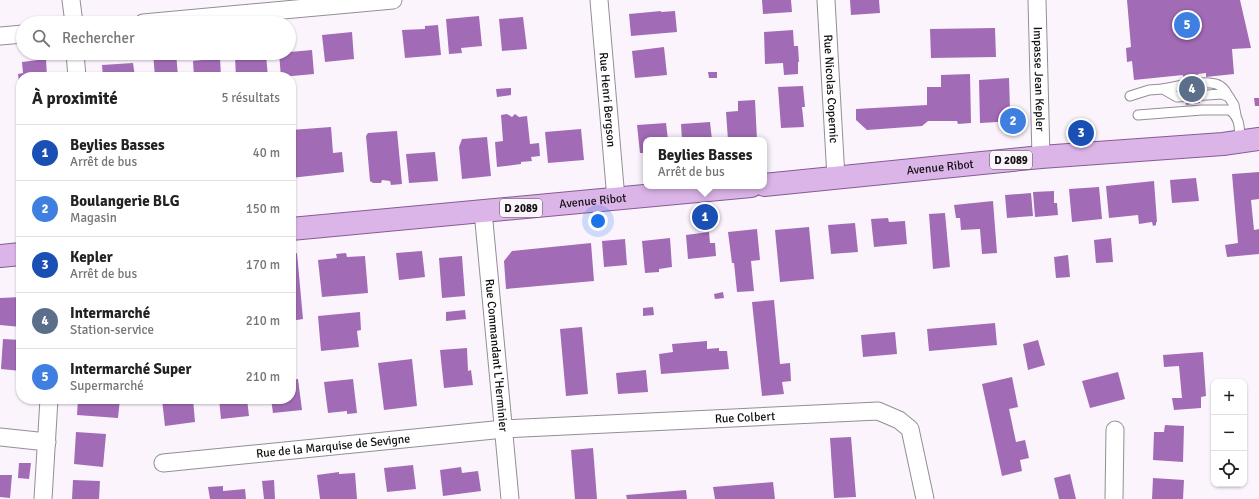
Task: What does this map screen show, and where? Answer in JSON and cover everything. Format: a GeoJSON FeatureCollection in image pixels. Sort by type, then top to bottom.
{"type":"FeatureCollection","features":[{"type":"Feature","properties":{"kind":"main road","name":"Avenue Ribot"},"geometry":{"type":"LineString","coordinates":[[767,185],[1041,157],[1223,144],[1250,140]]}},
{"type":"Feature","properties":{"kind":"main road","name":"Avenue Ribot"},"geometry":{"type":"LineString","coordinates":[[296,229],[720,189]]}},
{"type":"Feature","properties":{"kind":"main road"},"geometry":{"type":"LineString","coordinates":[[0,256],[16,254]]}},
{"type":"Feature","properties":{"kind":"street"},"geometry":{"type":"LineString","coordinates":[[71,0],[73,16]]}},
{"type":"Feature","properties":{"kind":"street"},"geometry":{"type":"LineString","coordinates":[[190,16],[256,6],[393,0]]}},
{"type":"Feature","properties":{"kind":"street","name":"Rue Henri Bergson"},"geometry":{"type":"LineString","coordinates":[[599,0],[616,199]]}},
{"type":"Feature","properties":{"kind":"street","name":"Rue Nicolas Copernic"},"geometry":{"type":"LineString","coordinates":[[826,0],[836,178]]}},
{"type":"Feature","properties":{"kind":"street","name":"Impasse Jean Kepler"},"geometry":{"type":"LineString","coordinates":[[1037,0],[1041,157]]}},
{"type":"Feature","properties":{"kind":"street"},"geometry":{"type":"LineString","coordinates":[[0,36],[16,35]]}},
{"type":"Feature","properties":{"kind":"street"},"geometry":{"type":"LineString","coordinates":[[76,60],[77,72]]}},
{"type":"Feature","properties":{"kind":"street","name":"Rue Commandant L'Herminier"},"geometry":{"type":"LineString","coordinates":[[483,211],[510,499]]}},
{"type":"Feature","properties":{"kind":"street"},"geometry":{"type":"LineString","coordinates":[[43,499],[49,404]]}},
{"type":"Feature","properties":{"kind":"street","name":"Rue Colbert"},"geometry":{"type":"LineString","coordinates":[[504,429],[878,410],[899,420],[910,429],[925,499]]}},
{"type":"Feature","properties":{"kind":"street","name":"Rue de la Marquise de Sevigne"},"geometry":{"type":"LineString","coordinates":[[163,463],[504,429]]}},
{"type":"Feature","properties":{"kind":"street"},"geometry":{"type":"LineString","coordinates":[[1114,499],[1115,430]]}},
{"type":"Feature","properties":{"kind":"street"},"geometry":{"type":"LineString","coordinates":[[0,436],[46,442]]}},
{"type":"Feature","properties":{"kind":"lane"},"geometry":{"type":"LineString","coordinates":[[1130,96],[1149,90],[1164,89],[1177,97],[1222,94],[1229,97],[1234,105],[1239,124],[1250,140]]}},
{"type":"Feature","properties":{"kind":"lane"},"geometry":{"type":"LineString","coordinates":[[1138,115],[1202,110],[1230,110],[1236,115]]}},
{"type":"Feature","properties":{"kind":"building"},"geometry":{"type":"Polygon","coordinates":[[[762,0],[791,0],[792,12],[763,14],[762,0]]]}},
{"type":"Feature","properties":{"kind":"building"},"geometry":{"type":"Polygon","coordinates":[[[850,0],[879,0],[880,13],[851,15],[850,0]]]}},
{"type":"Feature","properties":{"kind":"building"},"geometry":{"type":"Polygon","coordinates":[[[1127,0],[1240,0],[1251,48],[1232,49],[1234,74],[1206,77],[1206,73],[1198,74],[1200,103],[1186,105],[1183,75],[1134,80],[1132,61],[1127,62],[1126,48],[1131,47],[1127,0]]]}},
{"type":"Feature","properties":{"kind":"building"},"geometry":{"type":"Polygon","coordinates":[[[675,11],[677,32],[631,36],[629,14],[675,11]]]}},
{"type":"Feature","properties":{"kind":"building"},"geometry":{"type":"Polygon","coordinates":[[[479,16],[482,46],[461,48],[462,53],[449,54],[446,19],[479,16]]]}},
{"type":"Feature","properties":{"kind":"building"},"geometry":{"type":"Polygon","coordinates":[[[523,17],[527,49],[502,51],[499,19],[523,17]]]}},
{"type":"Feature","properties":{"kind":"building"},"geometry":{"type":"Polygon","coordinates":[[[438,25],[441,55],[405,58],[402,30],[425,29],[425,26],[438,25]]]}},
{"type":"Feature","properties":{"kind":"building"},"geometry":{"type":"Polygon","coordinates":[[[995,28],[996,57],[931,58],[930,29],[995,28]]]}},
{"type":"Feature","properties":{"kind":"building"},"geometry":{"type":"Polygon","coordinates":[[[793,30],[794,46],[798,46],[798,74],[784,75],[783,63],[765,64],[764,32],[793,30]]]}},
{"type":"Feature","properties":{"kind":"building"},"geometry":{"type":"Polygon","coordinates":[[[352,32],[354,59],[325,62],[322,35],[352,32]]]}},
{"type":"Feature","properties":{"kind":"building"},"geometry":{"type":"Polygon","coordinates":[[[664,47],[667,75],[635,78],[632,51],[664,47]]]}},
{"type":"Feature","properties":{"kind":"building"},"geometry":{"type":"Polygon","coordinates":[[[312,50],[314,74],[296,76],[296,72],[281,72],[280,60],[296,60],[296,51],[312,50]]]}},
{"type":"Feature","properties":{"kind":"building"},"geometry":{"type":"Polygon","coordinates":[[[46,60],[47,72],[23,72],[22,62],[46,60]]]}},
{"type":"Feature","properties":{"kind":"building"},"geometry":{"type":"Polygon","coordinates":[[[154,60],[177,60],[178,72],[155,72],[154,60]]]}},
{"type":"Feature","properties":{"kind":"building"},"geometry":{"type":"Polygon","coordinates":[[[220,60],[221,72],[194,72],[193,61],[220,60]]]}},
{"type":"Feature","properties":{"kind":"building"},"geometry":{"type":"Polygon","coordinates":[[[235,60],[266,60],[268,72],[236,72],[235,60]]]}},
{"type":"Feature","properties":{"kind":"building"},"geometry":{"type":"Polygon","coordinates":[[[133,63],[134,72],[103,72],[102,65],[133,63]]]}},
{"type":"Feature","properties":{"kind":"building"},"geometry":{"type":"Polygon","coordinates":[[[708,72],[717,72],[717,78],[709,78],[708,72]]]}},
{"type":"Feature","properties":{"kind":"building"},"geometry":{"type":"Polygon","coordinates":[[[970,74],[971,123],[958,124],[957,121],[928,121],[922,126],[867,130],[856,120],[856,109],[927,105],[927,87],[941,87],[941,75],[970,74]]]}},
{"type":"Feature","properties":{"kind":"building"},"geometry":{"type":"Polygon","coordinates":[[[1009,78],[1010,109],[998,122],[980,123],[979,80],[1009,78]]]}},
{"type":"Feature","properties":{"kind":"building"},"geometry":{"type":"Polygon","coordinates":[[[803,86],[805,107],[802,107],[804,127],[781,128],[778,87],[803,86]]]}},
{"type":"Feature","properties":{"kind":"building"},"geometry":{"type":"Polygon","coordinates":[[[511,88],[511,95],[497,97],[496,89],[511,88]]]}},
{"type":"Feature","properties":{"kind":"building"},"geometry":{"type":"Polygon","coordinates":[[[1254,98],[1259,98],[1259,106],[1255,106],[1254,98]]]}},
{"type":"Feature","properties":{"kind":"building"},"geometry":{"type":"Polygon","coordinates":[[[755,100],[757,137],[728,137],[726,112],[738,111],[738,101],[755,100]]]}},
{"type":"Feature","properties":{"kind":"building"},"geometry":{"type":"Polygon","coordinates":[[[507,114],[512,117],[515,114],[519,117],[527,116],[530,144],[539,143],[540,156],[531,157],[532,161],[521,162],[521,164],[497,167],[495,142],[503,141],[501,115],[507,114]]]}},
{"type":"Feature","properties":{"kind":"building"},"geometry":{"type":"Polygon","coordinates":[[[710,122],[712,137],[682,137],[681,124],[710,122]]]}},
{"type":"Feature","properties":{"kind":"building"},"geometry":{"type":"Polygon","coordinates":[[[666,123],[668,137],[643,137],[643,153],[640,153],[637,125],[666,123]]]}},
{"type":"Feature","properties":{"kind":"building"},"geometry":{"type":"Polygon","coordinates":[[[331,127],[333,153],[342,152],[344,172],[296,177],[296,130],[331,127]]]}},
{"type":"Feature","properties":{"kind":"building"},"geometry":{"type":"Polygon","coordinates":[[[581,129],[584,160],[548,163],[545,132],[581,129]]]}},
{"type":"Feature","properties":{"kind":"building"},"geometry":{"type":"Polygon","coordinates":[[[397,131],[402,184],[391,185],[390,181],[382,180],[381,183],[373,183],[370,181],[366,136],[368,133],[397,131]]]}},
{"type":"Feature","properties":{"kind":"building"},"geometry":{"type":"Polygon","coordinates":[[[487,137],[491,176],[462,179],[459,147],[462,139],[487,137]]]}},
{"type":"Feature","properties":{"kind":"building"},"geometry":{"type":"Polygon","coordinates":[[[435,152],[438,181],[409,183],[406,154],[435,152]]]}},
{"type":"Feature","properties":{"kind":"building"},"geometry":{"type":"Polygon","coordinates":[[[1259,172],[1259,199],[1251,200],[1254,230],[1259,229],[1259,254],[1227,257],[1225,245],[1238,243],[1232,174],[1259,172]]]}},
{"type":"Feature","properties":{"kind":"building"},"geometry":{"type":"Polygon","coordinates":[[[1196,178],[1199,201],[1172,203],[1170,180],[1196,178]]]}},
{"type":"Feature","properties":{"kind":"building"},"geometry":{"type":"Polygon","coordinates":[[[1154,181],[1156,225],[1153,226],[1152,222],[1139,224],[1138,215],[1109,218],[1106,186],[1154,181]]]}},
{"type":"Feature","properties":{"kind":"building"},"geometry":{"type":"Polygon","coordinates":[[[1099,187],[1102,219],[1072,222],[1069,189],[1099,187]]]}},
{"type":"Feature","properties":{"kind":"building"},"geometry":{"type":"Polygon","coordinates":[[[1054,191],[1054,203],[1057,203],[1058,215],[1035,217],[1033,192],[1054,191]]]}},
{"type":"Feature","properties":{"kind":"building"},"geometry":{"type":"Polygon","coordinates":[[[1031,193],[1033,216],[1007,218],[1005,195],[1031,193]]]}},
{"type":"Feature","properties":{"kind":"building"},"geometry":{"type":"Polygon","coordinates":[[[993,201],[997,253],[982,254],[980,229],[961,230],[960,218],[956,218],[954,205],[993,201]]]}},
{"type":"Feature","properties":{"kind":"building"},"geometry":{"type":"Polygon","coordinates":[[[945,213],[950,267],[933,269],[929,214],[945,213]]]}},
{"type":"Feature","properties":{"kind":"building"},"geometry":{"type":"Polygon","coordinates":[[[888,218],[889,222],[905,221],[907,244],[874,247],[871,219],[888,218]]]}},
{"type":"Feature","properties":{"kind":"building"},"geometry":{"type":"Polygon","coordinates":[[[855,223],[858,252],[831,254],[828,225],[855,223]]]}},
{"type":"Feature","properties":{"kind":"building"},"geometry":{"type":"Polygon","coordinates":[[[809,227],[814,279],[780,282],[775,230],[809,227]]]}},
{"type":"Feature","properties":{"kind":"building"},"geometry":{"type":"Polygon","coordinates":[[[757,229],[760,260],[751,261],[754,291],[737,292],[734,263],[732,263],[728,232],[757,229]]]}},
{"type":"Feature","properties":{"kind":"building"},"geometry":{"type":"Polygon","coordinates":[[[709,232],[710,243],[715,243],[716,256],[688,259],[686,235],[709,232]]]}},
{"type":"Feature","properties":{"kind":"building"},"geometry":{"type":"Polygon","coordinates":[[[670,238],[672,267],[659,269],[659,272],[645,273],[642,241],[670,238]]]}},
{"type":"Feature","properties":{"kind":"building"},"geometry":{"type":"Polygon","coordinates":[[[1111,238],[1113,262],[1096,263],[1094,240],[1111,238]]]}},
{"type":"Feature","properties":{"kind":"building"},"geometry":{"type":"Polygon","coordinates":[[[625,239],[627,265],[604,267],[602,241],[625,239]]]}},
{"type":"Feature","properties":{"kind":"building"},"geometry":{"type":"Polygon","coordinates":[[[591,243],[594,281],[506,289],[504,261],[512,251],[591,243]]]}},
{"type":"Feature","properties":{"kind":"building"},"geometry":{"type":"Polygon","coordinates":[[[422,251],[425,277],[399,280],[396,253],[422,251]]]}},
{"type":"Feature","properties":{"kind":"building"},"geometry":{"type":"Polygon","coordinates":[[[296,253],[303,319],[296,320],[296,253]]]}},
{"type":"Feature","properties":{"kind":"building"},"geometry":{"type":"Polygon","coordinates":[[[346,253],[347,257],[365,256],[368,293],[322,297],[318,260],[337,258],[336,254],[346,253]]]}},
{"type":"Feature","properties":{"kind":"building"},"geometry":{"type":"Polygon","coordinates":[[[1068,255],[1070,277],[1056,278],[1054,257],[1068,255]]]}},
{"type":"Feature","properties":{"kind":"building"},"geometry":{"type":"Polygon","coordinates":[[[462,256],[465,296],[442,298],[439,258],[462,256]]]}},
{"type":"Feature","properties":{"kind":"building"},"geometry":{"type":"Polygon","coordinates":[[[723,292],[724,298],[715,299],[714,294],[723,292]]]}},
{"type":"Feature","properties":{"kind":"building"},"geometry":{"type":"Polygon","coordinates":[[[16,297],[16,327],[0,325],[0,298],[16,297]]]}},
{"type":"Feature","properties":{"kind":"building"},"geometry":{"type":"Polygon","coordinates":[[[774,300],[780,364],[790,363],[791,381],[782,382],[784,394],[762,396],[752,302],[774,300]]]}},
{"type":"Feature","properties":{"kind":"building"},"geometry":{"type":"Polygon","coordinates":[[[653,307],[654,315],[643,316],[643,308],[653,307]]]}},
{"type":"Feature","properties":{"kind":"building"},"geometry":{"type":"Polygon","coordinates":[[[465,310],[466,319],[446,321],[446,312],[465,310]]]}},
{"type":"Feature","properties":{"kind":"building"},"geometry":{"type":"Polygon","coordinates":[[[360,312],[361,330],[357,331],[359,347],[321,351],[318,316],[360,312]]]}},
{"type":"Feature","properties":{"kind":"building"},"geometry":{"type":"Polygon","coordinates":[[[995,323],[997,345],[929,351],[927,329],[995,323]]]}},
{"type":"Feature","properties":{"kind":"building"},"geometry":{"type":"Polygon","coordinates":[[[582,327],[588,394],[566,396],[560,329],[582,327]]]}},
{"type":"Feature","properties":{"kind":"building"},"geometry":{"type":"Polygon","coordinates":[[[895,332],[897,354],[863,357],[861,335],[895,332]]]}},
{"type":"Feature","properties":{"kind":"building"},"geometry":{"type":"Polygon","coordinates":[[[3,339],[16,340],[16,370],[1,369],[3,339]]]}},
{"type":"Feature","properties":{"kind":"building"},"geometry":{"type":"Polygon","coordinates":[[[1038,340],[1045,365],[1028,370],[1023,344],[1038,340]]]}},
{"type":"Feature","properties":{"kind":"building"},"geometry":{"type":"Polygon","coordinates":[[[707,341],[707,349],[719,348],[719,351],[727,351],[729,369],[661,374],[659,354],[673,352],[672,344],[707,341]]]}},
{"type":"Feature","properties":{"kind":"building"},"geometry":{"type":"Polygon","coordinates":[[[467,348],[468,371],[471,370],[473,385],[444,388],[440,350],[467,348]]]}},
{"type":"Feature","properties":{"kind":"building"},"geometry":{"type":"Polygon","coordinates":[[[1203,352],[1206,396],[1201,397],[1201,408],[1174,410],[1172,398],[1182,398],[1179,366],[1164,367],[1163,355],[1203,352]]]}},
{"type":"Feature","properties":{"kind":"building"},"geometry":{"type":"Polygon","coordinates":[[[412,359],[417,406],[384,410],[378,363],[412,359]]]}},
{"type":"Feature","properties":{"kind":"building"},"geometry":{"type":"Polygon","coordinates":[[[646,370],[648,392],[618,394],[616,373],[646,370]]]}},
{"type":"Feature","properties":{"kind":"building"},"geometry":{"type":"Polygon","coordinates":[[[1118,372],[1125,399],[1090,408],[1082,381],[1118,372]]]}},
{"type":"Feature","properties":{"kind":"building"},"geometry":{"type":"Polygon","coordinates":[[[1012,377],[1018,407],[1009,409],[1016,442],[1025,440],[1029,458],[1020,460],[1022,471],[1002,476],[982,384],[1012,377]]]}},
{"type":"Feature","properties":{"kind":"building"},"geometry":{"type":"Polygon","coordinates":[[[296,379],[298,379],[302,410],[273,413],[272,404],[296,404],[296,379]]]}},
{"type":"Feature","properties":{"kind":"building"},"geometry":{"type":"Polygon","coordinates":[[[353,379],[357,413],[347,414],[347,411],[328,413],[324,382],[353,379]]]}},
{"type":"Feature","properties":{"kind":"building"},"geometry":{"type":"Polygon","coordinates":[[[78,404],[119,404],[118,418],[77,415],[78,404]]]}},
{"type":"Feature","properties":{"kind":"building"},"geometry":{"type":"Polygon","coordinates":[[[162,404],[193,404],[195,422],[165,426],[162,404]]]}},
{"type":"Feature","properties":{"kind":"building"},"geometry":{"type":"Polygon","coordinates":[[[220,404],[248,404],[249,416],[221,419],[220,404]]]}},
{"type":"Feature","properties":{"kind":"building"},"geometry":{"type":"Polygon","coordinates":[[[1165,425],[1184,426],[1183,462],[1153,460],[1154,432],[1164,432],[1165,425]]]}},
{"type":"Feature","properties":{"kind":"building"},"geometry":{"type":"Polygon","coordinates":[[[76,432],[106,434],[103,467],[74,464],[76,432]]]}},
{"type":"Feature","properties":{"kind":"building"},"geometry":{"type":"Polygon","coordinates":[[[851,437],[856,497],[834,498],[830,438],[851,437]]]}},
{"type":"Feature","properties":{"kind":"building"},"geometry":{"type":"Polygon","coordinates":[[[593,448],[597,499],[575,499],[571,450],[593,448]]]}},
{"type":"Feature","properties":{"kind":"building"},"geometry":{"type":"Polygon","coordinates":[[[19,463],[31,463],[29,479],[18,478],[19,463]]]}},
{"type":"Feature","properties":{"kind":"building"},"geometry":{"type":"Polygon","coordinates":[[[413,465],[416,489],[387,492],[384,468],[413,465]]]}},
{"type":"Feature","properties":{"kind":"building"},"geometry":{"type":"Polygon","coordinates":[[[461,467],[462,473],[478,471],[481,491],[443,496],[440,470],[461,467]]]}},
{"type":"Feature","properties":{"kind":"building"},"geometry":{"type":"Polygon","coordinates":[[[339,472],[339,474],[355,473],[357,499],[320,499],[317,475],[339,472]]]}},
{"type":"Feature","properties":{"kind":"building"},"geometry":{"type":"Polygon","coordinates":[[[1070,474],[1076,499],[1059,499],[1054,478],[1070,474]]]}},
{"type":"Feature","properties":{"kind":"building"},"geometry":{"type":"Polygon","coordinates":[[[0,475],[12,475],[10,498],[0,497],[0,475]]]}},
{"type":"Feature","properties":{"kind":"building"},"geometry":{"type":"Polygon","coordinates":[[[1153,478],[1184,480],[1183,499],[1152,499],[1153,478]]]}},
{"type":"Feature","properties":{"kind":"building"},"geometry":{"type":"Polygon","coordinates":[[[73,480],[100,481],[99,499],[72,499],[73,480]]]}},
{"type":"Feature","properties":{"kind":"building"},"geometry":{"type":"Polygon","coordinates":[[[274,480],[275,499],[264,499],[262,481],[274,480]]]}},
{"type":"Feature","properties":{"kind":"building"},"geometry":{"type":"Polygon","coordinates":[[[773,482],[775,499],[715,499],[713,487],[773,482]]]}},
{"type":"Feature","properties":{"kind":"building"},"geometry":{"type":"Polygon","coordinates":[[[223,486],[223,491],[245,489],[246,499],[210,499],[208,487],[223,486]]]}},
{"type":"Feature","properties":{"kind":"building"},"geometry":{"type":"Polygon","coordinates":[[[686,490],[687,499],[627,499],[626,495],[686,490]]]}},
{"type":"Feature","properties":{"kind":"place","name":"Intermarché Super"},"geometry":{"type":"Point","coordinates":[1187,25]}},
{"type":"Feature","properties":{"kind":"place","name":"Intermarché"},"geometry":{"type":"Point","coordinates":[1192,89]}},
{"type":"Feature","properties":{"kind":"place","name":"Boulangerie BLG"},"geometry":{"type":"Point","coordinates":[1013,121]}},
{"type":"Feature","properties":{"kind":"place","name":"Kepler"},"geometry":{"type":"Point","coordinates":[1081,133]}},
{"type":"Feature","properties":{"kind":"place","name":"Beylies Basses"},"geometry":{"type":"Point","coordinates":[705,217]}}]}
